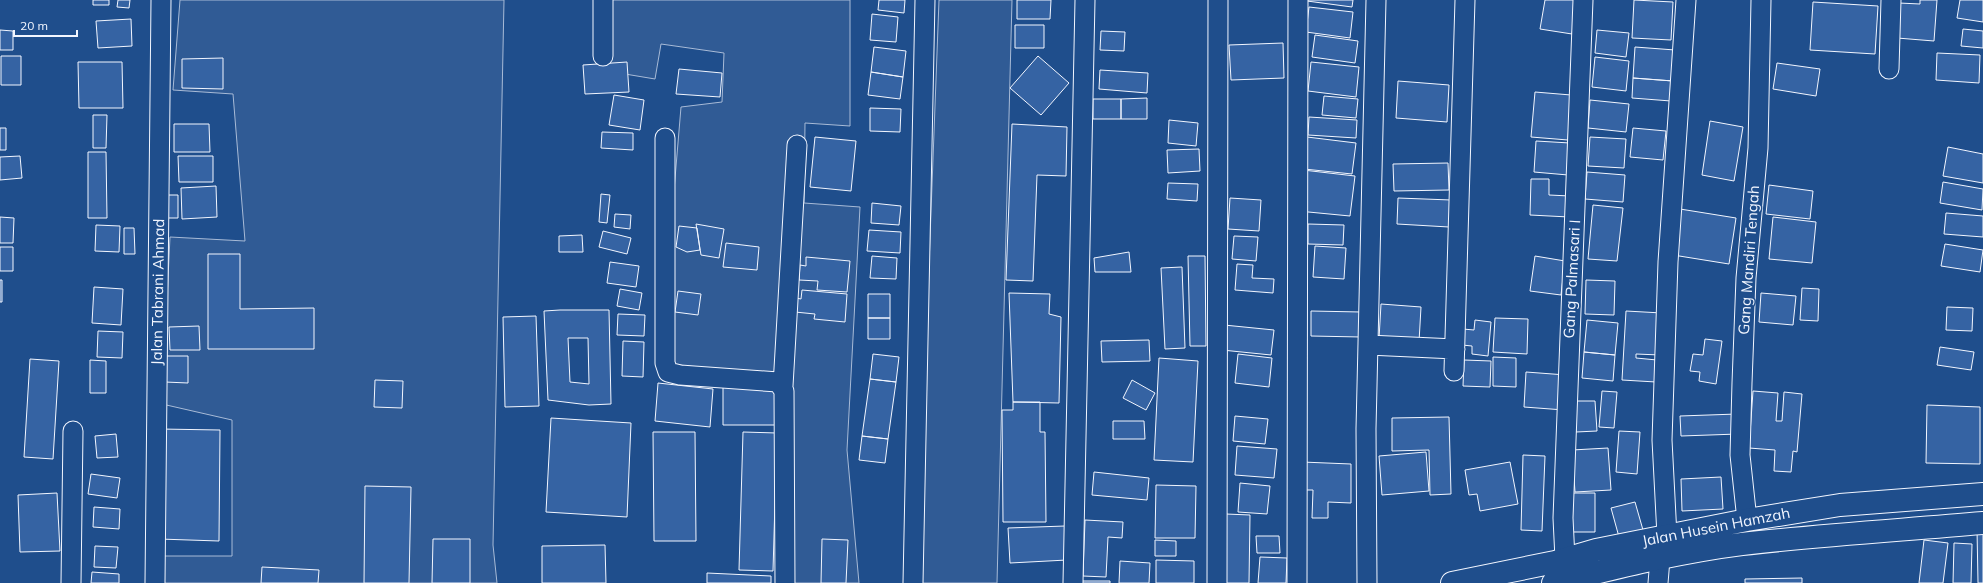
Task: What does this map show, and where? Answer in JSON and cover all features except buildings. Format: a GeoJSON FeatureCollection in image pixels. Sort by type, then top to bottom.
{"type":"FeatureCollection","features":[{"type":"Feature","properties":{"kind":"street","name":"Jalan Tabrani Ahmad"},"geometry":{"type":"LineString","coordinates":[[155,583],[161,0]]}},
{"type":"Feature","properties":{"kind":"street"},"geometry":{"type":"LineString","coordinates":[[603,0],[603,56]]}},
{"type":"Feature","properties":{"kind":"street"},"geometry":{"type":"LineString","coordinates":[[912,583],[925,0]]}},
{"type":"Feature","properties":{"kind":"street"},"geometry":{"type":"LineString","coordinates":[[1073,583],[1085,0]]}},
{"type":"Feature","properties":{"kind":"street"},"geometry":{"type":"LineString","coordinates":[[1217,583],[1218,0]]}},
{"type":"Feature","properties":{"kind":"street"},"geometry":{"type":"LineString","coordinates":[[1297,583],[1298,0]]}},
{"type":"Feature","properties":{"kind":"street"},"geometry":{"type":"LineString","coordinates":[[1367,583],[1366,430],[1376,0]]}},
{"type":"Feature","properties":{"kind":"street"},"geometry":{"type":"LineString","coordinates":[[1454,371],[1465,0]]}},
{"type":"Feature","properties":{"kind":"street","name":"Gang Palmasari I"},"geometry":{"type":"LineString","coordinates":[[1565,559],[1563,503],[1583,0]]}},
{"type":"Feature","properties":{"kind":"street"},"geometry":{"type":"LineString","coordinates":[[1667,536],[1662,440],[1668,262],[1686,0]]}},
{"type":"Feature","properties":{"kind":"street","name":"Gang Mandiri Tengah"},"geometry":{"type":"LineString","coordinates":[[1747,520],[1740,455],[1746,278],[1758,148],[1761,0]]}},
{"type":"Feature","properties":{"kind":"street"},"geometry":{"type":"LineString","coordinates":[[1889,69],[1891,0]]}},
{"type":"Feature","properties":{"kind":"street"},"geometry":{"type":"LineString","coordinates":[[666,138],[665,363],[668,372],[680,375],[778,382],[782,386]]}},
{"type":"Feature","properties":{"kind":"street"},"geometry":{"type":"LineString","coordinates":[[785,583],[784,391],[782,386],[797,145]]}},
{"type":"Feature","properties":{"kind":"street"},"geometry":{"type":"LineString","coordinates":[[1368,345],[1455,349]]}},
{"type":"Feature","properties":{"kind":"street"},"geometry":{"type":"LineString","coordinates":[[71,583],[74,431]]}},
{"type":"Feature","properties":{"kind":"street","name":"Jalan Husein Hamzah"},"geometry":{"type":"LineString","coordinates":[[1452,583],[1565,559],[1596,550],[1747,520],[1840,505],[1983,494]]}},
{"type":"Feature","properties":{"kind":"street","name":"Jalan Husein Hamzah"},"geometry":{"type":"LineString","coordinates":[[1553,583],[1600,577],[1660,559],[1742,544],[1983,523]]}},
{"type":"Feature","properties":{"kind":"street"},"geometry":{"type":"LineString","coordinates":[[1658,583],[1660,559]]}},
{"type":"Feature","properties":{"kind":"shaded area"},"geometry":{"type":"Polygon","coordinates":[[[180,0],[504,0],[493,545],[497,583],[161,583],[160,556],[232,556],[232,420],[162,404],[170,237],[245,241],[233,94],[173,90],[180,0]]]}},
{"type":"Feature","properties":{"kind":"shaded area"},"geometry":{"type":"Polygon","coordinates":[[[608,0],[850,0],[850,126],[805,123],[804,203],[860,207],[847,450],[859,583],[788,583],[788,379],[665,363],[666,286],[681,107],[722,102],[724,53],[661,44],[655,79],[607,71],[608,0]]]}},
{"type":"Feature","properties":{"kind":"shaded area"},"geometry":{"type":"Polygon","coordinates":[[[939,0],[1012,0],[997,583],[917,583],[939,0]]]}}]}
